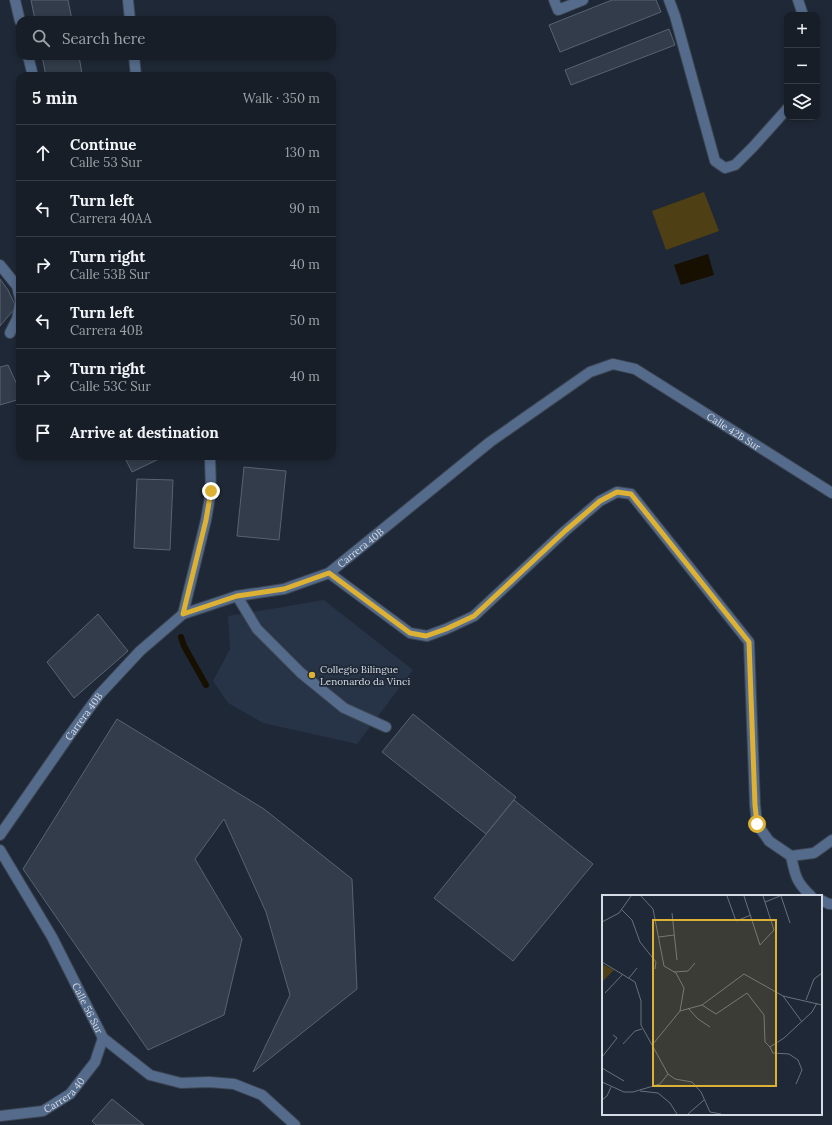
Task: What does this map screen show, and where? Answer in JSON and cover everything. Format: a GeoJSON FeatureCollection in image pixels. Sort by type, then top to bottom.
{"type":"FeatureCollection","features":[{"type":"Feature","properties":{"kind":"street"},"geometry":{"type":"LineString","coordinates":[[15,0],[19,16]]}},
{"type":"Feature","properties":{"kind":"street"},"geometry":{"type":"LineString","coordinates":[[128,0],[130,16]]}},
{"type":"Feature","properties":{"kind":"street"},"geometry":{"type":"LineString","coordinates":[[554,0],[558,10],[583,0]]}},
{"type":"Feature","properties":{"kind":"street"},"geometry":{"type":"LineString","coordinates":[[669,0],[675,16],[715,161],[725,168],[734,165],[784,112]]}},
{"type":"Feature","properties":{"kind":"street"},"geometry":{"type":"LineString","coordinates":[[798,0],[802,12]]}},
{"type":"Feature","properties":{"kind":"street"},"geometry":{"type":"LineString","coordinates":[[29,60],[31,72]]}},
{"type":"Feature","properties":{"kind":"street"},"geometry":{"type":"LineString","coordinates":[[134,60],[136,72]]}},
{"type":"Feature","properties":{"kind":"street"},"geometry":{"type":"LineString","coordinates":[[0,265],[16,286]]}},
{"type":"Feature","properties":{"kind":"street"},"geometry":{"type":"LineString","coordinates":[[10,333],[16,321]]}},
{"type":"Feature","properties":{"kind":"street","name":"Carrera 40B"},"geometry":{"type":"LineString","coordinates":[[0,835],[68,736],[100,695],[140,651],[183,614],[237,596],[284,589],[329,573],[490,442],[590,372],[613,364],[635,369]]}},
{"type":"Feature","properties":{"kind":"street","name":"Calle 42B Sur"},"geometry":{"type":"LineString","coordinates":[[635,369],[832,493]]}},
{"type":"Feature","properties":{"kind":"street"},"geometry":{"type":"LineString","coordinates":[[183,614],[206,520],[211,491],[210,460]]}},
{"type":"Feature","properties":{"kind":"street"},"geometry":{"type":"LineString","coordinates":[[329,573],[410,633],[426,636],[446,629],[474,616],[565,531],[600,501],[617,492],[631,494],[749,642],[757,824],[769,841],[791,856],[814,853],[832,840]]}},
{"type":"Feature","properties":{"kind":"street"},"geometry":{"type":"LineString","coordinates":[[237,596],[257,629],[300,672],[344,708],[386,727]]}},
{"type":"Feature","properties":{"kind":"street","name":"Calle 56 Sur"},"geometry":{"type":"LineString","coordinates":[[0,850],[52,937],[103,1038],[150,1075],[181,1083],[209,1082],[234,1084],[262,1095],[295,1125]]}},
{"type":"Feature","properties":{"kind":"street"},"geometry":{"type":"LineString","coordinates":[[791,856],[794,873],[802,887],[810,895]]}},
{"type":"Feature","properties":{"kind":"street"},"geometry":{"type":"LineString","coordinates":[[822,900],[832,904]]}},
{"type":"Feature","properties":{"kind":"street","name":"Carrera 40"},"geometry":{"type":"LineString","coordinates":[[0,1116],[43,1111],[70,1094],[95,1062],[103,1038]]}},
{"type":"Feature","properties":{"kind":"shaded area"},"geometry":{"type":"Polygon","coordinates":[[[704,192],[719,231],[666,250],[652,211],[704,192]]]}},
{"type":"Feature","properties":{"kind":"shaded area"},"geometry":{"type":"Polygon","coordinates":[[[708,254],[714,275],[681,285],[674,265],[708,254]]]}},
{"type":"Feature","properties":{"kind":"shaded area","name":"Collegio Bilingue Lenonardo da Vinci"},"geometry":{"type":"Polygon","coordinates":[[[324,600],[413,670],[357,744],[263,723],[228,703],[213,681],[230,649],[228,616],[324,600]]]}},
{"type":"Feature","properties":{"kind":"building"},"geometry":{"type":"Polygon","coordinates":[[[31,0],[68,0],[71,16],[34,16],[31,0]]]}},
{"type":"Feature","properties":{"kind":"building"},"geometry":{"type":"Polygon","coordinates":[[[612,0],[656,0],[661,12],[560,52],[549,25],[612,0]]]}},
{"type":"Feature","properties":{"kind":"building"},"geometry":{"type":"Polygon","coordinates":[[[669,29],[675,45],[571,85],[565,70],[669,29]]]}},
{"type":"Feature","properties":{"kind":"building"},"geometry":{"type":"Polygon","coordinates":[[[43,60],[80,60],[82,72],[45,72],[43,60]]]}},
{"type":"Feature","properties":{"kind":"building"},"geometry":{"type":"Polygon","coordinates":[[[0,279],[8,290],[16,307],[0,326],[0,279]]]}},
{"type":"Feature","properties":{"kind":"building"},"geometry":{"type":"Polygon","coordinates":[[[8,365],[16,382],[16,400],[0,405],[0,367],[8,365]]]}},
{"type":"Feature","properties":{"kind":"building"},"geometry":{"type":"Polygon","coordinates":[[[126,460],[157,460],[132,472],[126,460]]]}},
{"type":"Feature","properties":{"kind":"building"},"geometry":{"type":"Polygon","coordinates":[[[244,467],[286,471],[279,540],[237,536],[244,467]]]}},
{"type":"Feature","properties":{"kind":"building"},"geometry":{"type":"Polygon","coordinates":[[[137,479],[173,480],[170,550],[134,548],[137,479]]]}},
{"type":"Feature","properties":{"kind":"building"},"geometry":{"type":"Polygon","coordinates":[[[98,614],[128,651],[74,698],[47,662],[98,614]]]}},
{"type":"Feature","properties":{"kind":"building"},"geometry":{"type":"Polygon","coordinates":[[[413,714],[516,797],[486,834],[382,752],[413,714]]]}},
{"type":"Feature","properties":{"kind":"building"},"geometry":{"type":"Polygon","coordinates":[[[117,719],[264,809],[352,879],[357,989],[253,1072],[290,995],[266,912],[224,819],[195,859],[242,939],[224,1015],[148,1050],[23,869],[117,719]]]}},
{"type":"Feature","properties":{"kind":"building"},"geometry":{"type":"Polygon","coordinates":[[[514,800],[593,864],[513,961],[434,898],[514,800]]]}},
{"type":"Feature","properties":{"kind":"building"},"geometry":{"type":"Polygon","coordinates":[[[112,1099],[144,1125],[96,1125],[92,1121],[112,1099]]]}},
{"type":"Feature","properties":{"kind":"waterway"},"geometry":{"type":"LineString","coordinates":[[181,637],[184,646],[206,685]]}},
{"type":"Feature","properties":{"kind":"place","name":"Collegio Bilingue Lenonardo da Vinci"},"geometry":{"type":"Point","coordinates":[312,675]}},
{"type":"Feature","properties":{"kind":"route"},"geometry":{"type":"LineString","coordinates":[[211,491],[206,520],[183,614],[237,596],[284,589],[329,573],[410,633],[426,636],[446,629],[474,616],[565,531],[600,501],[617,492],[631,494],[749,642],[757,824]]}}]}
